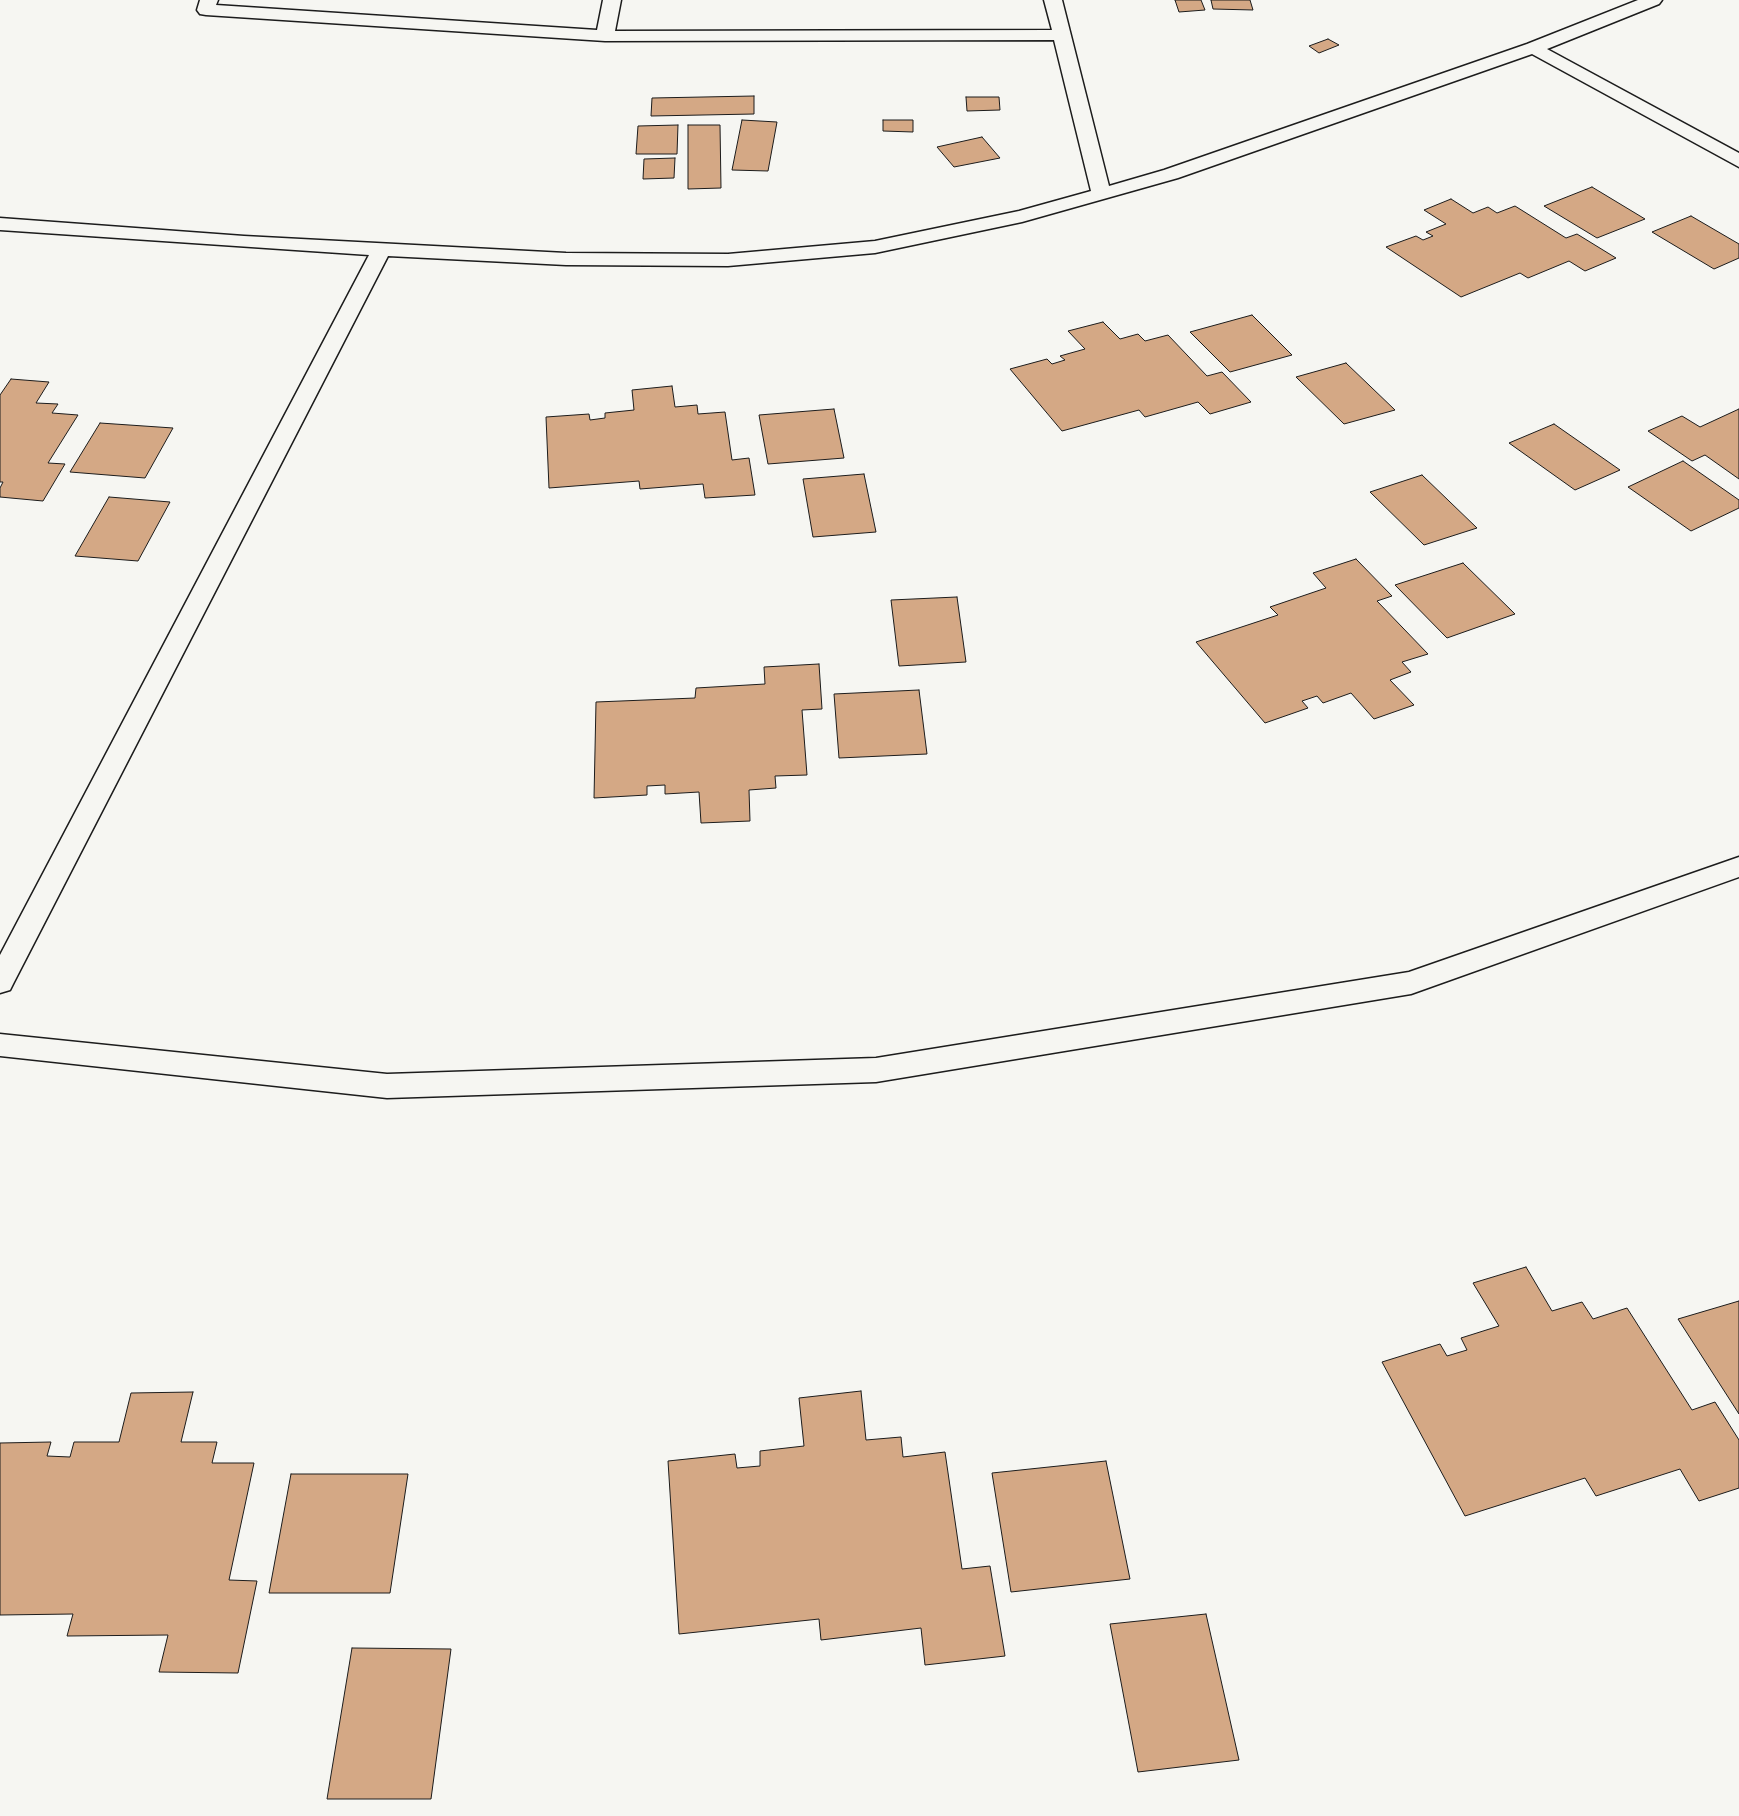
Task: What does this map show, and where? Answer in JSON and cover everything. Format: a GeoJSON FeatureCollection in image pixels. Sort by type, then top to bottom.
{"type":"FeatureCollection","features":[{"type":"Feature","properties":{"kind":"street"},"geometry":{"type":"LineString","coordinates":[[209,0],[206,10],[605,36],[1062,35]]}},
{"type":"Feature","properties":{"kind":"street"},"geometry":{"type":"LineString","coordinates":[[605,36],[612,0]]}},
{"type":"Feature","properties":{"kind":"street"},"geometry":{"type":"LineString","coordinates":[[1053,0],[1101,193]]}},
{"type":"Feature","properties":{"kind":"street"},"geometry":{"type":"LineString","coordinates":[[0,224],[244,242],[566,259],[728,260],[875,246],[1022,216],[1171,174],[1533,48],[1653,0]]}},
{"type":"Feature","properties":{"kind":"street"},"geometry":{"type":"LineString","coordinates":[[1533,48],[1739,161]]}},
{"type":"Feature","properties":{"kind":"street"},"geometry":{"type":"LineString","coordinates":[[0,982],[381,250]]}},
{"type":"Feature","properties":{"kind":"street"},"geometry":{"type":"LineString","coordinates":[[0,1045],[387,1086],[876,1070],[1411,983],[1739,867]]}},
{"type":"Feature","properties":{"kind":"building"},"geometry":{"type":"Polygon","coordinates":[[[1175,0],[1201,0],[1205,10],[1179,12],[1175,0]]]}},
{"type":"Feature","properties":{"kind":"building"},"geometry":{"type":"Polygon","coordinates":[[[1211,0],[1250,0],[1253,10],[1213,9],[1211,0]]]}},
{"type":"Feature","properties":{"kind":"building"},"geometry":{"type":"Polygon","coordinates":[[[1328,39],[1339,45],[1319,53],[1309,46],[1328,39]]]}},
{"type":"Feature","properties":{"kind":"building"},"geometry":{"type":"Polygon","coordinates":[[[754,96],[754,114],[651,116],[652,98],[754,96]]]}},
{"type":"Feature","properties":{"kind":"building"},"geometry":{"type":"Polygon","coordinates":[[[966,97],[999,97],[1000,110],[967,111],[966,97]]]}},
{"type":"Feature","properties":{"kind":"building"},"geometry":{"type":"Polygon","coordinates":[[[742,120],[777,122],[768,171],[732,170],[742,120]]]}},
{"type":"Feature","properties":{"kind":"building"},"geometry":{"type":"Polygon","coordinates":[[[883,120],[913,120],[913,132],[883,131],[883,120]]]}},
{"type":"Feature","properties":{"kind":"building"},"geometry":{"type":"Polygon","coordinates":[[[678,125],[677,154],[636,154],[638,126],[678,125]]]}},
{"type":"Feature","properties":{"kind":"building"},"geometry":{"type":"Polygon","coordinates":[[[688,125],[720,125],[721,188],[688,189],[688,125]]]}},
{"type":"Feature","properties":{"kind":"building"},"geometry":{"type":"Polygon","coordinates":[[[982,137],[1000,158],[954,167],[937,147],[982,137]]]}},
{"type":"Feature","properties":{"kind":"building"},"geometry":{"type":"Polygon","coordinates":[[[675,158],[674,178],[643,179],[644,159],[675,158]]]}},
{"type":"Feature","properties":{"kind":"building"},"geometry":{"type":"Polygon","coordinates":[[[1592,187],[1645,219],[1597,238],[1544,206],[1592,187]]]}},
{"type":"Feature","properties":{"kind":"building"},"geometry":{"type":"Polygon","coordinates":[[[1451,199],[1473,213],[1488,207],[1497,213],[1515,206],[1566,238],[1577,234],[1616,258],[1585,271],[1569,261],[1528,278],[1520,273],[1461,297],[1386,247],[1416,236],[1423,240],[1433,236],[1426,232],[1446,224],[1424,210],[1451,199]]]}},
{"type":"Feature","properties":{"kind":"building"},"geometry":{"type":"Polygon","coordinates":[[[1691,216],[1739,244],[1739,258],[1714,269],[1652,232],[1691,216]]]}},
{"type":"Feature","properties":{"kind":"building"},"geometry":{"type":"Polygon","coordinates":[[[1252,315],[1292,355],[1230,372],[1190,332],[1252,315]]]}},
{"type":"Feature","properties":{"kind":"building"},"geometry":{"type":"Polygon","coordinates":[[[1103,322],[1120,339],[1138,334],[1145,341],[1168,335],[1207,376],[1222,372],[1251,402],[1210,414],[1198,402],[1145,417],[1139,410],[1062,431],[1010,369],[1047,359],[1052,364],[1065,360],[1060,356],[1085,349],[1068,331],[1103,322]]]}},
{"type":"Feature","properties":{"kind":"building"},"geometry":{"type":"Polygon","coordinates":[[[1346,363],[1395,410],[1344,424],[1296,377],[1346,363]]]}},
{"type":"Feature","properties":{"kind":"building"},"geometry":{"type":"Polygon","coordinates":[[[11,379],[49,382],[36,403],[58,404],[52,413],[78,415],[48,463],[65,464],[43,501],[0,497],[0,488],[3,482],[0,482],[0,395],[11,379]]]}},
{"type":"Feature","properties":{"kind":"building"},"geometry":{"type":"Polygon","coordinates":[[[672,386],[675,407],[697,405],[698,414],[725,412],[732,460],[749,458],[755,495],[705,498],[703,484],[640,489],[639,481],[549,488],[546,417],[589,414],[590,420],[605,418],[605,413],[634,410],[632,390],[672,386]]]}},
{"type":"Feature","properties":{"kind":"building"},"geometry":{"type":"Polygon","coordinates":[[[834,409],[844,458],[768,464],[759,415],[834,409]]]}},
{"type":"Feature","properties":{"kind":"building"},"geometry":{"type":"Polygon","coordinates":[[[1739,409],[1739,479],[1705,455],[1692,461],[1648,431],[1682,416],[1700,427],[1739,409]]]}},
{"type":"Feature","properties":{"kind":"building"},"geometry":{"type":"Polygon","coordinates":[[[100,423],[173,428],[145,478],[70,472],[100,423]]]}},
{"type":"Feature","properties":{"kind":"building"},"geometry":{"type":"Polygon","coordinates":[[[1554,424],[1620,470],[1575,490],[1509,443],[1554,424]]]}},
{"type":"Feature","properties":{"kind":"building"},"geometry":{"type":"Polygon","coordinates":[[[1683,461],[1739,500],[1739,508],[1691,531],[1628,487],[1683,461]]]}},
{"type":"Feature","properties":{"kind":"building"},"geometry":{"type":"Polygon","coordinates":[[[864,474],[876,532],[813,537],[803,479],[864,474]]]}},
{"type":"Feature","properties":{"kind":"building"},"geometry":{"type":"Polygon","coordinates":[[[1422,475],[1477,528],[1424,545],[1370,492],[1422,475]]]}},
{"type":"Feature","properties":{"kind":"building"},"geometry":{"type":"Polygon","coordinates":[[[109,497],[170,502],[138,561],[75,556],[109,497]]]}},
{"type":"Feature","properties":{"kind":"building"},"geometry":{"type":"Polygon","coordinates":[[[1356,559],[1392,596],[1377,601],[1428,654],[1402,662],[1411,672],[1390,680],[1414,705],[1374,719],[1351,693],[1323,703],[1317,696],[1302,701],[1308,708],[1265,723],[1196,642],[1278,615],[1270,607],[1326,588],[1313,573],[1356,559]]]}},
{"type":"Feature","properties":{"kind":"building"},"geometry":{"type":"Polygon","coordinates":[[[1463,563],[1515,614],[1447,638],[1395,585],[1463,563]]]}},
{"type":"Feature","properties":{"kind":"building"},"geometry":{"type":"Polygon","coordinates":[[[957,597],[966,662],[899,666],[891,600],[957,597]]]}},
{"type":"Feature","properties":{"kind":"building"},"geometry":{"type":"Polygon","coordinates":[[[819,664],[822,709],[802,710],[807,775],[775,776],[776,788],[749,790],[750,821],[701,823],[699,792],[665,794],[665,785],[647,786],[647,795],[594,798],[596,702],[695,698],[696,688],[765,684],[764,667],[819,664]]]}},
{"type":"Feature","properties":{"kind":"building"},"geometry":{"type":"Polygon","coordinates":[[[919,690],[927,754],[839,758],[834,694],[919,690]]]}},
{"type":"Feature","properties":{"kind":"building"},"geometry":{"type":"Polygon","coordinates":[[[1526,1267],[1552,1311],[1582,1302],[1593,1319],[1627,1308],[1692,1410],[1715,1402],[1739,1440],[1739,1488],[1699,1501],[1680,1469],[1596,1496],[1585,1478],[1465,1516],[1382,1362],[1440,1344],[1447,1356],[1467,1350],[1461,1338],[1499,1326],[1473,1283],[1526,1267]]]}},
{"type":"Feature","properties":{"kind":"building"},"geometry":{"type":"Polygon","coordinates":[[[1739,1301],[1739,1414],[1678,1319],[1739,1301]]]}},
{"type":"Feature","properties":{"kind":"building"},"geometry":{"type":"Polygon","coordinates":[[[861,1391],[866,1440],[901,1437],[903,1457],[945,1452],[962,1569],[990,1566],[1005,1656],[925,1665],[921,1628],[821,1640],[819,1619],[679,1634],[668,1461],[735,1454],[737,1468],[760,1466],[760,1451],[804,1446],[799,1398],[861,1391]]]}},
{"type":"Feature","properties":{"kind":"building"},"geometry":{"type":"Polygon","coordinates":[[[193,1392],[181,1442],[217,1442],[212,1463],[254,1463],[229,1580],[257,1581],[238,1673],[159,1672],[168,1635],[67,1636],[73,1614],[0,1615],[0,1443],[51,1442],[47,1456],[70,1457],[74,1442],[119,1442],[131,1393],[193,1392]]]}},
{"type":"Feature","properties":{"kind":"building"},"geometry":{"type":"Polygon","coordinates":[[[1106,1461],[1130,1579],[1011,1592],[992,1473],[1106,1461]]]}},
{"type":"Feature","properties":{"kind":"building"},"geometry":{"type":"Polygon","coordinates":[[[291,1474],[408,1474],[390,1593],[269,1593],[291,1474]]]}},
{"type":"Feature","properties":{"kind":"building"},"geometry":{"type":"Polygon","coordinates":[[[1206,1614],[1239,1760],[1138,1772],[1110,1624],[1206,1614]]]}},
{"type":"Feature","properties":{"kind":"building"},"geometry":{"type":"Polygon","coordinates":[[[352,1648],[451,1649],[431,1799],[327,1799],[352,1648]]]}}]}
